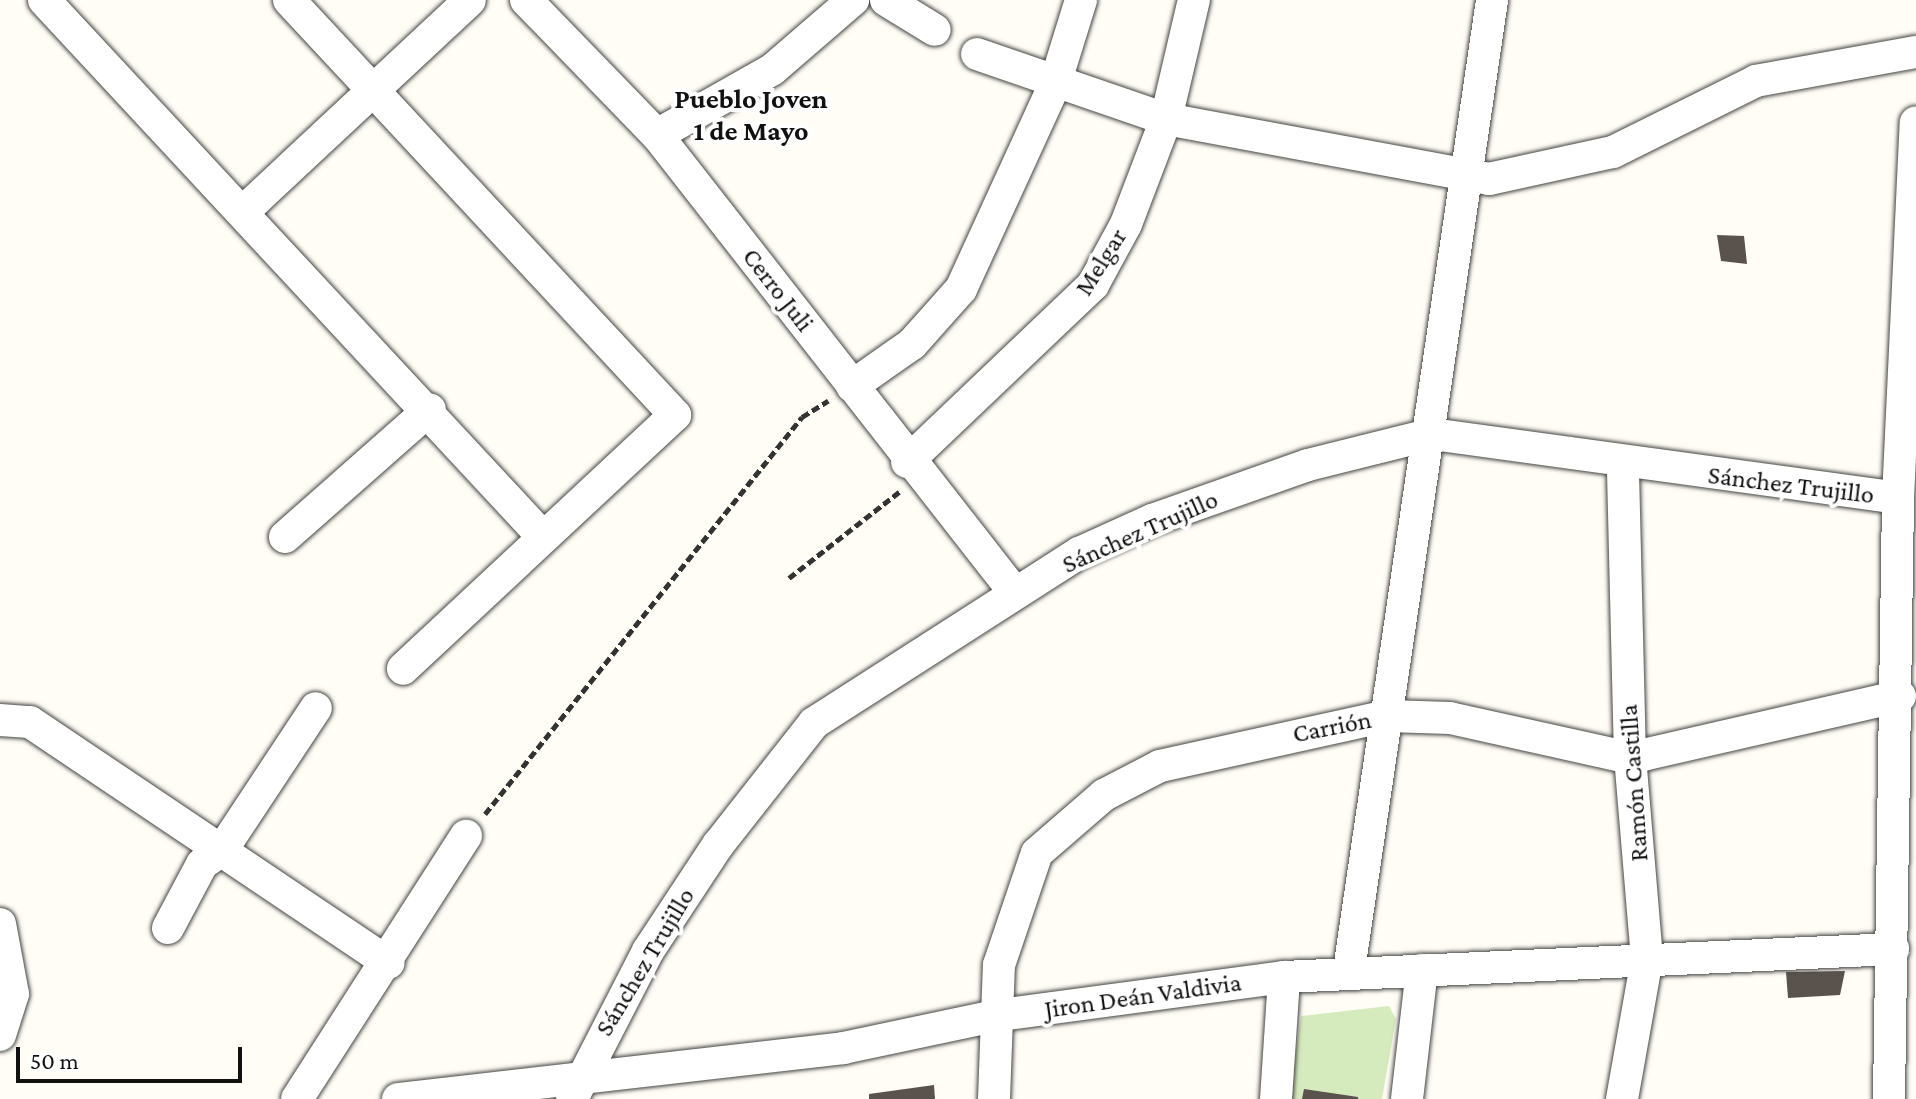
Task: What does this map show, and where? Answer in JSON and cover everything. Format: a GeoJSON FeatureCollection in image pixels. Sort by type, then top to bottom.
{"type":"FeatureCollection","features":[{"type":"Feature","properties":{"kind":"street"},"geometry":{"type":"LineString","coordinates":[[44,0],[246,209],[543,537]]}},
{"type":"Feature","properties":{"kind":"street"},"geometry":{"type":"LineString","coordinates":[[289,0],[675,415],[403,669]]}},
{"type":"Feature","properties":{"kind":"street"},"geometry":{"type":"LineString","coordinates":[[246,209],[470,0]]}},
{"type":"Feature","properties":{"kind":"street","name":"Cerro Juli"},"geometry":{"type":"LineString","coordinates":[[526,0],[657,135],[913,469],[1015,593]]}},
{"type":"Feature","properties":{"kind":"street"},"geometry":{"type":"LineString","coordinates":[[657,135],[773,69],[853,0]]}},
{"type":"Feature","properties":{"kind":"street"},"geometry":{"type":"LineString","coordinates":[[886,0],[935,30]]}},
{"type":"Feature","properties":{"kind":"street"},"geometry":{"type":"LineString","coordinates":[[852,386],[912,344],[961,289],[1055,84],[1081,0]]}},
{"type":"Feature","properties":{"kind":"street","name":"Melgar"},"geometry":{"type":"LineString","coordinates":[[913,469],[1093,285],[1126,224],[1166,119],[1194,0]]}},
{"type":"Feature","properties":{"kind":"street"},"geometry":{"type":"LineString","coordinates":[[1349,970],[1432,434],[1492,0]]}},
{"type":"Feature","properties":{"kind":"street"},"geometry":{"type":"LineString","coordinates":[[977,54],[1055,84],[1166,119],[1470,175],[1560,167],[1613,152],[1756,81],[1916,52]]}},
{"type":"Feature","properties":{"kind":"street"},"geometry":{"type":"LineString","coordinates":[[1889,1099],[1900,696],[1898,498],[1916,122]]}},
{"type":"Feature","properties":{"kind":"street"},"geometry":{"type":"LineString","coordinates":[[285,537],[430,409]]}},
{"type":"Feature","properties":{"kind":"street","name":"Sánchez Trujillo"},"geometry":{"type":"LineString","coordinates":[[577,1087],[648,951],[718,845],[814,723],[1015,593],[1152,520],[1308,465],[1432,434],[1623,464],[1898,498]]}},
{"type":"Feature","properties":{"kind":"street","name":"Ramón Castilla"},"geometry":{"type":"LineString","coordinates":[[1622,1099],[1647,959],[1630,758],[1623,464]]}},
{"type":"Feature","properties":{"kind":"street","name":"Carrión"},"geometry":{"type":"LineString","coordinates":[[994,1099],[1000,1015],[999,965],[1023,882],[1037,853],[1104,795],[1160,766],[1221,749],[1388,716],[1450,718],[1630,758],[1900,696]]}},
{"type":"Feature","properties":{"kind":"street"},"geometry":{"type":"LineString","coordinates":[[168,928],[202,864],[222,850],[316,708]]}},
{"type":"Feature","properties":{"kind":"street"},"geometry":{"type":"LineString","coordinates":[[15,721],[222,850],[389,963]]}},
{"type":"Feature","properties":{"kind":"street"},"geometry":{"type":"LineString","coordinates":[[297,1099],[389,963],[466,836]]}},
{"type":"Feature","properties":{"kind":"street"},"geometry":{"type":"LineString","coordinates":[[0,924],[13,994],[0,1035]]}},
{"type":"Feature","properties":{"kind":"street","name":"Jiron Deán Valdivia"},"geometry":{"type":"LineString","coordinates":[[398,1099],[577,1087],[843,1048],[1000,1015],[1349,970],[1422,970],[1893,949]]}},
{"type":"Feature","properties":{"kind":"street"},"geometry":{"type":"LineString","coordinates":[[1407,1099],[1422,970]]}},
{"type":"Feature","properties":{"kind":"street"},"geometry":{"type":"LineString","coordinates":[[1276,1099],[1284,977]]}},
{"type":"Feature","properties":{"kind":"path"},"geometry":{"type":"LineString","coordinates":[[466,836],[802,417],[852,386]]}},
{"type":"Feature","properties":{"kind":"path"},"geometry":{"type":"LineString","coordinates":[[789,578],[913,469]]}},
{"type":"Feature","properties":{"kind":"green space"},"geometry":{"type":"Polygon","coordinates":[[[1389,1006],[1396,1019],[1382,1099],[1289,1099],[1301,1016],[1389,1006]]]}},
{"type":"Feature","properties":{"kind":"building"},"geometry":{"type":"Polygon","coordinates":[[[1717,235],[1744,236],[1747,264],[1721,261],[1717,235]]]}},
{"type":"Feature","properties":{"kind":"building"},"geometry":{"type":"Polygon","coordinates":[[[1845,971],[1840,995],[1788,998],[1786,972],[1845,971]]]}},
{"type":"Feature","properties":{"kind":"building"},"geometry":{"type":"Polygon","coordinates":[[[934,1085],[935,1099],[869,1099],[869,1094],[934,1085]]]}},
{"type":"Feature","properties":{"kind":"building"},"geometry":{"type":"Polygon","coordinates":[[[1304,1089],[1358,1097],[1358,1099],[1302,1099],[1304,1089]]]}},
{"type":"Feature","properties":{"kind":"district","name":"Pueblo Joven 1 de Mayo"},"geometry":{"type":"Point","coordinates":[751,115]}}]}
